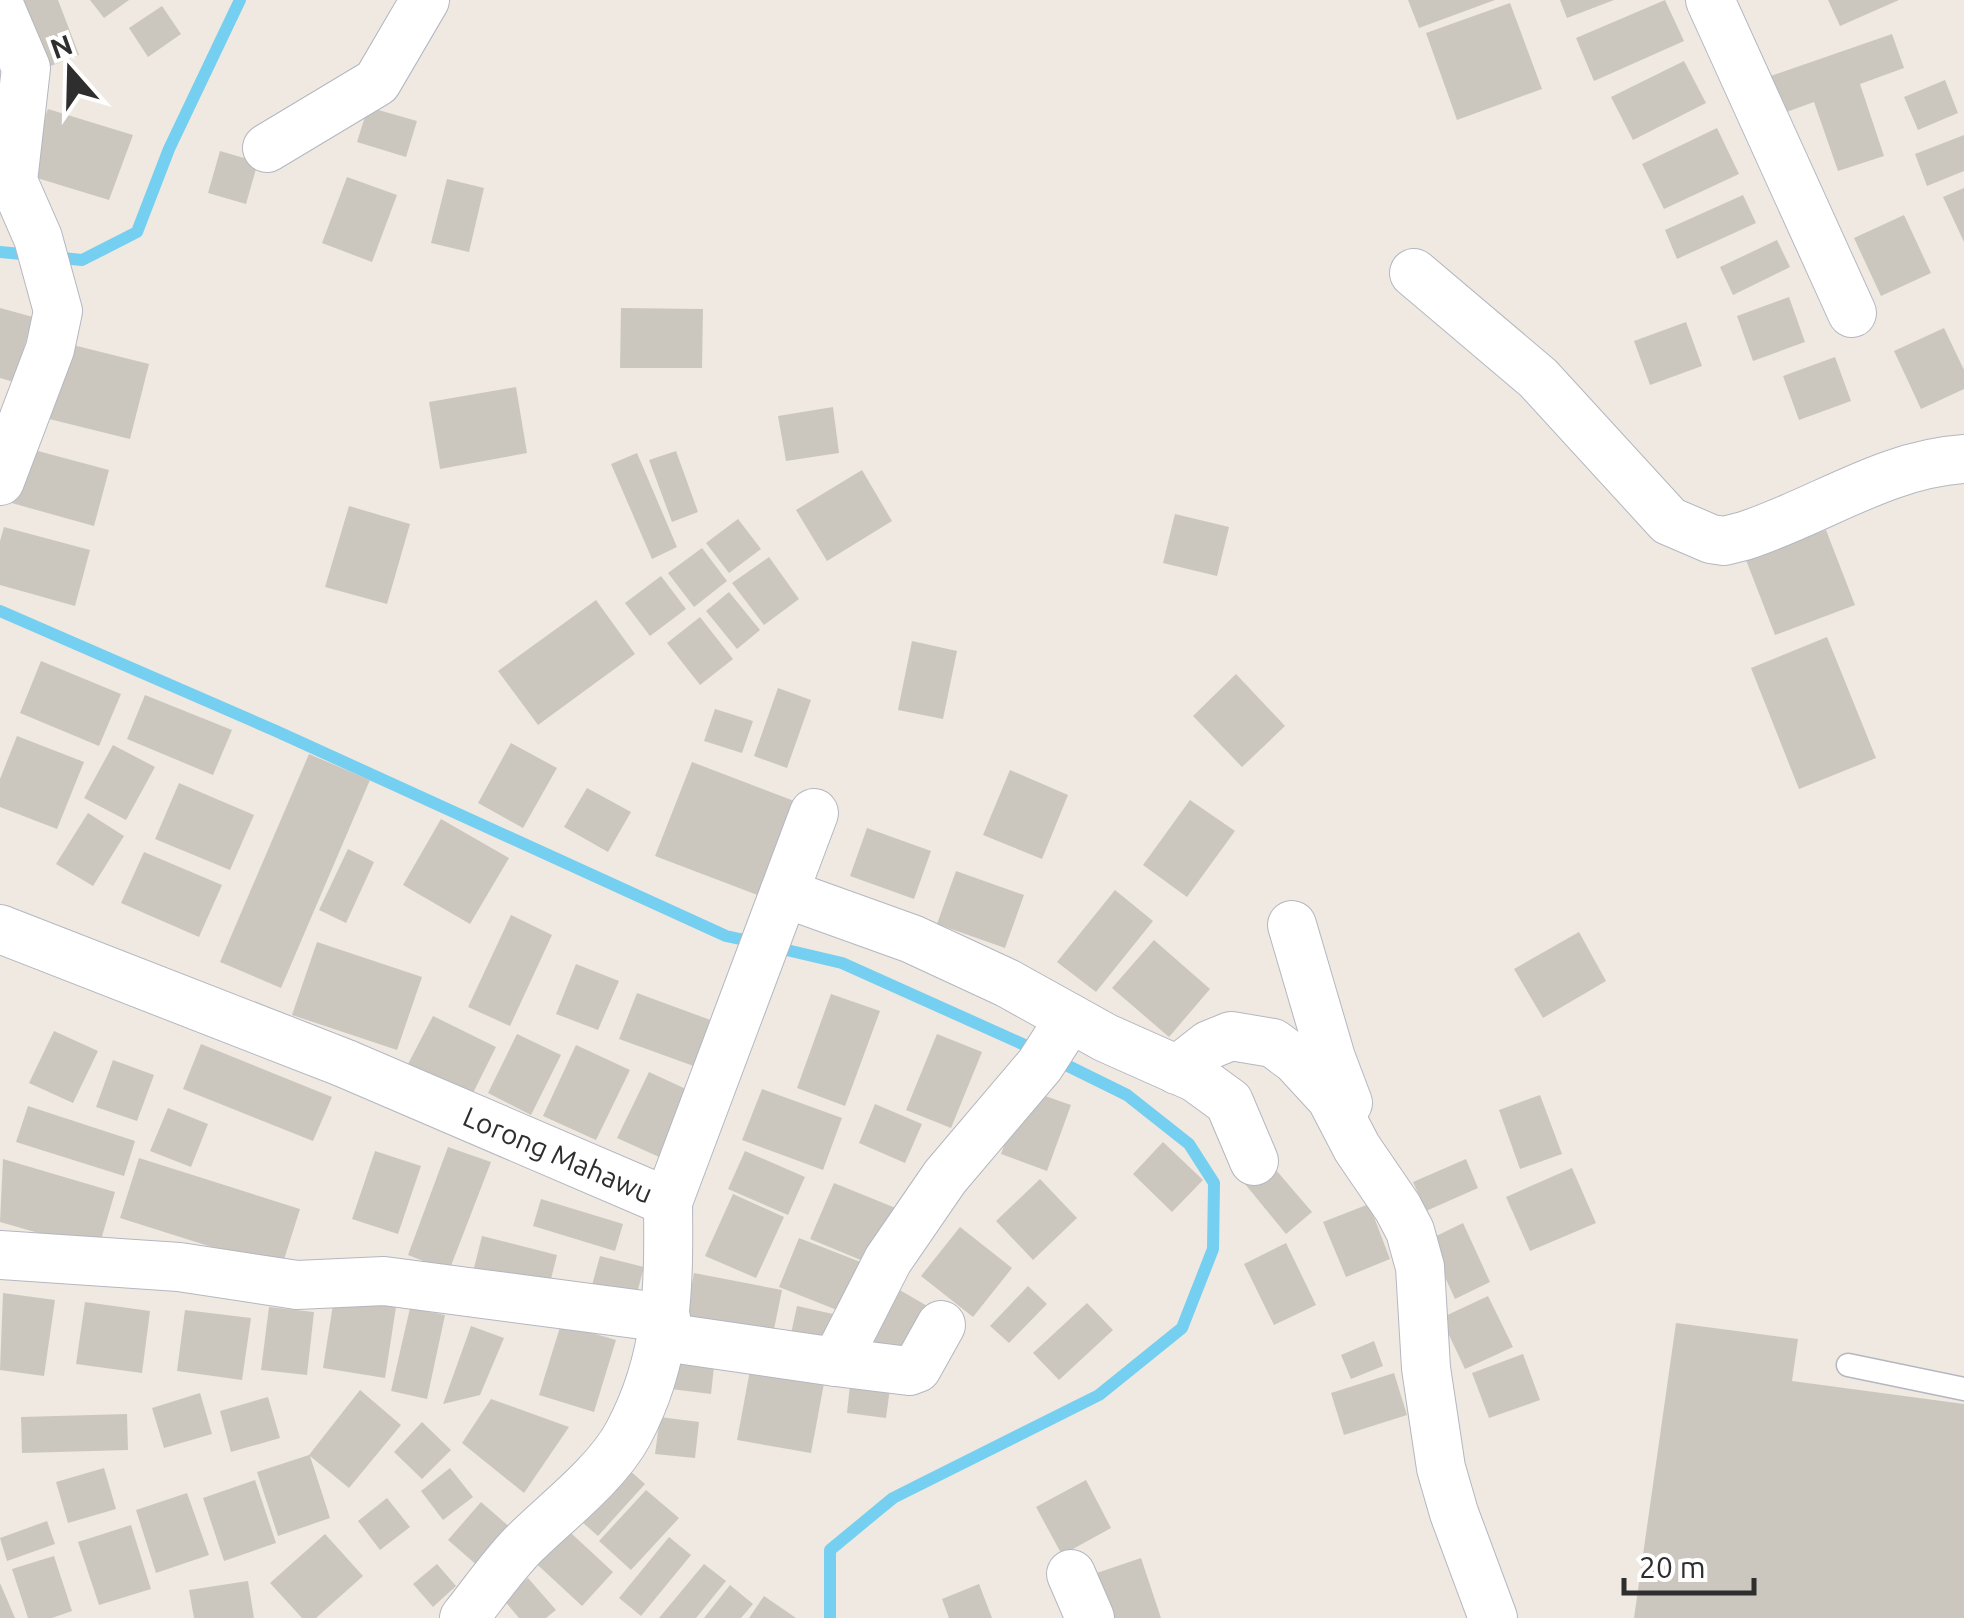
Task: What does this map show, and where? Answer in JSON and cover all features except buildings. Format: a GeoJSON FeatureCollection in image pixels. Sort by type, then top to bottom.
{"type":"FeatureCollection","features":[{"type":"Feature","properties":{"kind":"street"},"geometry":{"type":"LineString","coordinates":[[267,148],[377,82],[425,0]]}},
{"type":"Feature","properties":{"kind":"street"},"geometry":{"type":"LineString","coordinates":[[1710,0],[1852,313]]}},
{"type":"Feature","properties":{"kind":"street"},"geometry":{"type":"LineString","coordinates":[[0,7],[26,68],[12,175],[44,256],[58,311],[56,332],[0,481]]}},
{"type":"Feature","properties":{"kind":"street"},"geometry":{"type":"LineString","coordinates":[[1414,273],[1538,378],[1661,514],[1698,536],[1724,541],[1744,536],[1882,477],[1922,465],[1964,459]]}},
{"type":"Feature","properties":{"kind":"street"},"geometry":{"type":"LineString","coordinates":[[668,1202],[814,812]]}},
{"type":"Feature","properties":{"kind":"street"},"geometry":{"type":"LineString","coordinates":[[777,911],[912,939],[1007,983],[1067,1022],[1223,1094],[1254,1162]]}},
{"type":"Feature","properties":{"kind":"street"},"geometry":{"type":"LineString","coordinates":[[1292,925],[1331,1058],[1372,1169]]}},
{"type":"Feature","properties":{"kind":"street","name":"Lorong Mahawu"},"geometry":{"type":"LineString","coordinates":[[2,935],[327,1056],[668,1202],[665,1328],[653,1376],[626,1437],[602,1467],[518,1550],[464,1618]]}},
{"type":"Feature","properties":{"kind":"street"},"geometry":{"type":"LineString","coordinates":[[836,1362],[888,1260],[944,1177],[1040,1065],[1067,1022]]}},
{"type":"Feature","properties":{"kind":"street"},"geometry":{"type":"LineString","coordinates":[[1177,1070],[1209,1045],[1231,1036],[1273,1043],[1322,1086],[1398,1208],[1417,1252],[1426,1368],[1441,1468],[1493,1618]]}},
{"type":"Feature","properties":{"kind":"street"},"geometry":{"type":"LineString","coordinates":[[0,1256],[179,1267],[297,1285],[384,1281],[665,1328],[836,1362],[909,1371],[917,1368],[941,1325]]}},
{"type":"Feature","properties":{"kind":"street"},"geometry":{"type":"LineString","coordinates":[[1071,1574],[1090,1618]]}},
{"type":"Feature","properties":{"kind":"lane"},"geometry":{"type":"LineString","coordinates":[[1848,1364],[1964,1389]]}},
{"type":"Feature","properties":{"kind":"waterway"},"geometry":{"type":"LineString","coordinates":[[52,257],[82,260],[137,232],[169,149],[240,0]]}},
{"type":"Feature","properties":{"kind":"waterway"},"geometry":{"type":"LineString","coordinates":[[0,252],[32,255]]}},
{"type":"Feature","properties":{"kind":"waterway"},"geometry":{"type":"LineString","coordinates":[[0,611],[276,731],[726,936],[754,942]]}},
{"type":"Feature","properties":{"kind":"waterway"},"geometry":{"type":"LineString","coordinates":[[774,947],[842,963],[1038,1051]]}},
{"type":"Feature","properties":{"kind":"waterway"},"geometry":{"type":"LineString","coordinates":[[830,1618],[830,1550],[893,1498],[1099,1395],[1182,1328],[1213,1249],[1214,1183],[1189,1144],[1127,1095],[1056,1060]]}}]}
